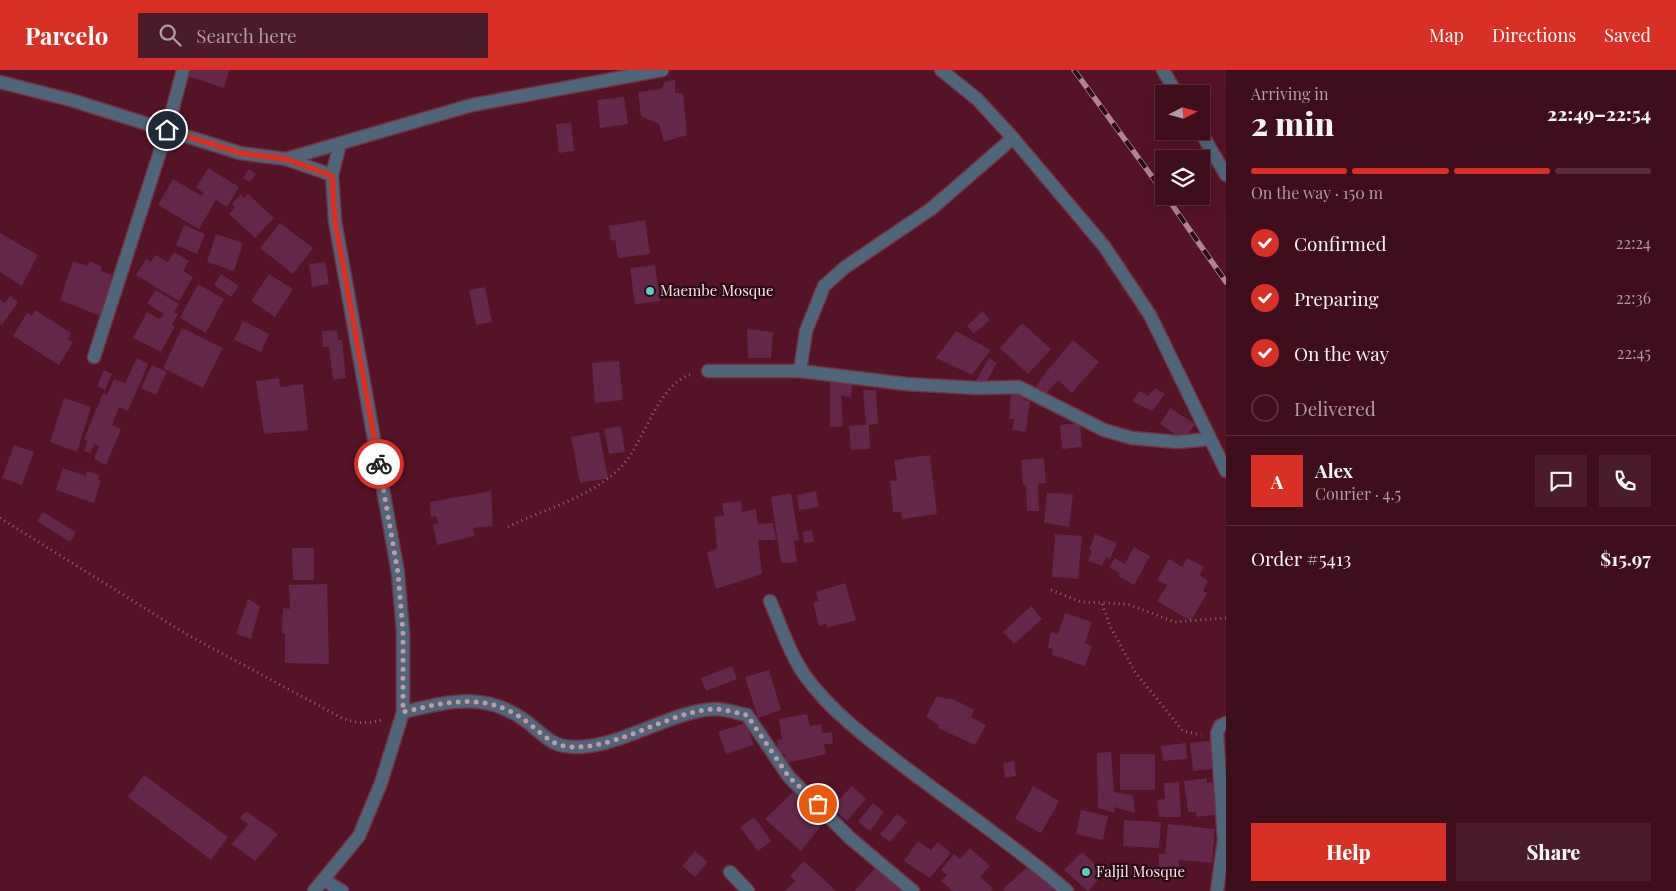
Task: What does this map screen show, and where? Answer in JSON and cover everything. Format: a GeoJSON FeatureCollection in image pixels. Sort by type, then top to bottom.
{"type":"FeatureCollection","features":[{"type":"Feature","properties":{"kind":"street"},"geometry":{"type":"LineString","coordinates":[[94,357],[167,130],[183,70]]}},
{"type":"Feature","properties":{"kind":"street"},"geometry":{"type":"LineString","coordinates":[[286,159],[472,105],[662,70]]}},
{"type":"Feature","properties":{"kind":"street"},"geometry":{"type":"LineString","coordinates":[[941,70],[977,99],[1013,138],[1104,246],[1150,315],[1226,470]]}},
{"type":"Feature","properties":{"kind":"street"},"geometry":{"type":"LineString","coordinates":[[1163,70],[1172,85]]}},
{"type":"Feature","properties":{"kind":"street"},"geometry":{"type":"LineString","coordinates":[[0,82],[70,100],[240,153],[286,159],[332,176]]}},
{"type":"Feature","properties":{"kind":"street"},"geometry":{"type":"LineString","coordinates":[[800,371],[806,332],[824,286],[844,268],[931,209],[1013,138]]}},
{"type":"Feature","properties":{"kind":"street"},"geometry":{"type":"LineString","coordinates":[[1205,140],[1226,175]]}},
{"type":"Feature","properties":{"kind":"street"},"geometry":{"type":"LineString","coordinates":[[314,891],[359,836],[381,783],[403,712],[403,632],[398,573],[335,221],[332,176],[340,144]]}},
{"type":"Feature","properties":{"kind":"street"},"geometry":{"type":"LineString","coordinates":[[708,371],[800,371],[906,384],[978,388],[1019,387],[1104,430],[1132,438],[1178,442],[1210,439]]}},
{"type":"Feature","properties":{"kind":"street"},"geometry":{"type":"LineString","coordinates":[[770,601],[804,675],[829,705],[884,752],[1037,866],[1066,891]]}},
{"type":"Feature","properties":{"kind":"street"},"geometry":{"type":"LineString","coordinates":[[403,712],[458,700],[481,701],[500,706],[522,718],[550,740],[563,746],[611,741],[691,714],[714,709],[747,715],[789,777],[850,838],[913,891]]}},
{"type":"Feature","properties":{"kind":"street"},"geometry":{"type":"LineString","coordinates":[[1217,891],[1224,840],[1216,733],[1220,726],[1226,723]]}},
{"type":"Feature","properties":{"kind":"street"},"geometry":{"type":"LineString","coordinates":[[730,872],[748,891]]}},
{"type":"Feature","properties":{"kind":"street"},"geometry":{"type":"LineString","coordinates":[[324,880],[342,891]]}},
{"type":"Feature","properties":{"kind":"path"},"geometry":{"type":"LineString","coordinates":[[508,527],[602,483],[623,464],[672,386],[687,376],[708,371]]}},
{"type":"Feature","properties":{"kind":"path"},"geometry":{"type":"LineString","coordinates":[[0,518],[186,634],[342,718],[355,723],[373,723],[403,712]]}},
{"type":"Feature","properties":{"kind":"path"},"geometry":{"type":"LineString","coordinates":[[1051,590],[1081,602],[1127,604],[1175,622],[1226,618]]}},
{"type":"Feature","properties":{"kind":"path"},"geometry":{"type":"LineString","coordinates":[[1102,604],[1110,626],[1135,672],[1179,727],[1187,734],[1196,736],[1216,733]]}},
{"type":"Feature","properties":{"kind":"building"},"geometry":{"type":"Polygon","coordinates":[[[190,70],[229,70],[224,88],[188,76],[190,70]]]}},
{"type":"Feature","properties":{"kind":"building"},"geometry":{"type":"Polygon","coordinates":[[[675,80],[675,93],[683,93],[687,135],[664,142],[659,124],[641,116],[638,92],[661,89],[665,82],[675,80]]]}},
{"type":"Feature","properties":{"kind":"building"},"geometry":{"type":"Polygon","coordinates":[[[624,97],[628,124],[600,128],[597,100],[624,97]]]}},
{"type":"Feature","properties":{"kind":"building"},"geometry":{"type":"Polygon","coordinates":[[[571,123],[574,151],[559,153],[556,124],[571,123]]]}},
{"type":"Feature","properties":{"kind":"building"},"geometry":{"type":"Polygon","coordinates":[[[208,168],[239,187],[227,207],[216,200],[199,229],[158,205],[173,179],[202,196],[204,193],[196,188],[208,168]]]}},
{"type":"Feature","properties":{"kind":"building"},"geometry":{"type":"Polygon","coordinates":[[[249,169],[256,174],[250,182],[243,178],[249,169]]]}},
{"type":"Feature","properties":{"kind":"building"},"geometry":{"type":"Polygon","coordinates":[[[241,194],[244,198],[248,194],[274,218],[255,238],[229,214],[235,207],[232,204],[241,194]]]}},
{"type":"Feature","properties":{"kind":"building"},"geometry":{"type":"Polygon","coordinates":[[[645,220],[650,254],[618,258],[615,240],[611,241],[609,226],[645,220]]]}},
{"type":"Feature","properties":{"kind":"building"},"geometry":{"type":"Polygon","coordinates":[[[280,223],[313,248],[293,274],[260,248],[280,223]]]}},
{"type":"Feature","properties":{"kind":"building"},"geometry":{"type":"Polygon","coordinates":[[[184,225],[205,234],[197,254],[176,245],[184,225]]]}},
{"type":"Feature","properties":{"kind":"building"},"geometry":{"type":"Polygon","coordinates":[[[0,233],[38,255],[22,286],[0,272],[0,233]]]}},
{"type":"Feature","properties":{"kind":"building"},"geometry":{"type":"Polygon","coordinates":[[[216,234],[243,243],[234,271],[207,262],[216,234]]]}},
{"type":"Feature","properties":{"kind":"building"},"geometry":{"type":"Polygon","coordinates":[[[174,252],[189,261],[183,271],[193,277],[179,301],[136,275],[146,259],[151,262],[155,255],[168,262],[174,252]]]}},
{"type":"Feature","properties":{"kind":"building"},"geometry":{"type":"Polygon","coordinates":[[[73,261],[87,266],[90,261],[102,267],[101,271],[112,275],[100,316],[60,300],[73,261]]]}},
{"type":"Feature","properties":{"kind":"building"},"geometry":{"type":"Polygon","coordinates":[[[325,262],[329,284],[312,287],[309,264],[325,262]]]}},
{"type":"Feature","properties":{"kind":"building"},"geometry":{"type":"Polygon","coordinates":[[[655,265],[660,301],[635,304],[630,268],[655,265]]]}},
{"type":"Feature","properties":{"kind":"building"},"geometry":{"type":"Polygon","coordinates":[[[221,274],[239,286],[231,297],[214,285],[221,274]]]}},
{"type":"Feature","properties":{"kind":"building"},"geometry":{"type":"Polygon","coordinates":[[[269,274],[293,289],[275,317],[251,301],[269,274]]]}},
{"type":"Feature","properties":{"kind":"building"},"geometry":{"type":"Polygon","coordinates":[[[198,284],[224,299],[206,333],[180,318],[198,284]]]}},
{"type":"Feature","properties":{"kind":"building"},"geometry":{"type":"Polygon","coordinates":[[[485,287],[492,322],[476,325],[469,290],[485,287]]]}},
{"type":"Feature","properties":{"kind":"building"},"geometry":{"type":"Polygon","coordinates":[[[156,290],[179,304],[174,312],[178,314],[172,325],[175,326],[161,352],[133,338],[147,312],[160,319],[164,314],[147,303],[156,290]]]}},
{"type":"Feature","properties":{"kind":"building"},"geometry":{"type":"Polygon","coordinates":[[[10,296],[18,302],[2,325],[0,323],[0,300],[5,303],[10,296]]]}},
{"type":"Feature","properties":{"kind":"building"},"geometry":{"type":"Polygon","coordinates":[[[35,310],[71,333],[68,339],[73,342],[59,365],[13,336],[27,313],[32,316],[35,310]]]}},
{"type":"Feature","properties":{"kind":"building"},"geometry":{"type":"Polygon","coordinates":[[[983,311],[990,320],[974,334],[967,326],[983,311]]]}},
{"type":"Feature","properties":{"kind":"building"},"geometry":{"type":"Polygon","coordinates":[[[243,321],[269,334],[261,352],[234,340],[243,321]]]}},
{"type":"Feature","properties":{"kind":"building"},"geometry":{"type":"Polygon","coordinates":[[[1022,323],[1051,349],[1028,374],[1000,348],[1022,323]]]}},
{"type":"Feature","properties":{"kind":"building"},"geometry":{"type":"Polygon","coordinates":[[[182,328],[223,348],[203,388],[163,368],[182,328]]]}},
{"type":"Feature","properties":{"kind":"building"},"geometry":{"type":"Polygon","coordinates":[[[747,329],[773,332],[771,358],[748,358],[747,329]]]}},
{"type":"Feature","properties":{"kind":"building"},"geometry":{"type":"Polygon","coordinates":[[[337,330],[338,340],[342,340],[346,378],[333,380],[329,347],[323,347],[322,331],[337,330]]]}},
{"type":"Feature","properties":{"kind":"building"},"geometry":{"type":"Polygon","coordinates":[[[956,331],[991,350],[972,375],[936,358],[956,331]]]}},
{"type":"Feature","properties":{"kind":"building"},"geometry":{"type":"Polygon","coordinates":[[[1073,340],[1099,362],[1072,393],[1058,380],[1041,400],[1032,392],[1073,340]]]}},
{"type":"Feature","properties":{"kind":"building"},"geometry":{"type":"Polygon","coordinates":[[[137,358],[148,364],[128,411],[119,407],[112,425],[121,429],[106,465],[94,459],[99,446],[94,444],[90,453],[84,451],[87,441],[84,439],[103,393],[107,395],[114,379],[125,383],[137,358]]]}},
{"type":"Feature","properties":{"kind":"building"},"geometry":{"type":"Polygon","coordinates":[[[989,358],[997,363],[984,386],[975,382],[989,358]]]}},
{"type":"Feature","properties":{"kind":"building"},"geometry":{"type":"Polygon","coordinates":[[[619,361],[623,400],[595,403],[592,363],[619,361]]]}},
{"type":"Feature","properties":{"kind":"building"},"geometry":{"type":"Polygon","coordinates":[[[152,365],[167,372],[156,395],[141,388],[152,365]]]}},
{"type":"Feature","properties":{"kind":"building"},"geometry":{"type":"Polygon","coordinates":[[[104,370],[112,374],[105,390],[97,386],[104,370]]]}},
{"type":"Feature","properties":{"kind":"building"},"geometry":{"type":"Polygon","coordinates":[[[279,378],[280,387],[303,384],[308,430],[264,434],[256,381],[279,378]]]}},
{"type":"Feature","properties":{"kind":"building"},"geometry":{"type":"Polygon","coordinates":[[[830,382],[852,384],[851,397],[841,396],[843,426],[830,427],[830,382]]]}},
{"type":"Feature","properties":{"kind":"building"},"geometry":{"type":"Polygon","coordinates":[[[1155,388],[1165,394],[1152,411],[1132,401],[1140,391],[1148,396],[1155,388]]]}},
{"type":"Feature","properties":{"kind":"building"},"geometry":{"type":"Polygon","coordinates":[[[863,390],[876,390],[878,424],[869,425],[870,449],[851,450],[849,426],[866,425],[863,390]]]}},
{"type":"Feature","properties":{"kind":"building"},"geometry":{"type":"Polygon","coordinates":[[[1011,393],[1025,394],[1024,400],[1030,401],[1026,432],[1012,430],[1014,419],[1009,419],[1011,393]]]}},
{"type":"Feature","properties":{"kind":"building"},"geometry":{"type":"Polygon","coordinates":[[[64,398],[91,407],[77,452],[50,442],[64,398]]]}},
{"type":"Feature","properties":{"kind":"building"},"geometry":{"type":"Polygon","coordinates":[[[1170,408],[1195,424],[1184,440],[1160,424],[1170,408]]]}},
{"type":"Feature","properties":{"kind":"building"},"geometry":{"type":"Polygon","coordinates":[[[1080,423],[1082,447],[1062,449],[1060,425],[1080,423]]]}},
{"type":"Feature","properties":{"kind":"building"},"geometry":{"type":"Polygon","coordinates":[[[621,426],[625,452],[609,454],[604,429],[621,426]]]}},
{"type":"Feature","properties":{"kind":"building"},"geometry":{"type":"Polygon","coordinates":[[[599,432],[608,478],[580,483],[571,437],[599,432]]]}},
{"type":"Feature","properties":{"kind":"building"},"geometry":{"type":"Polygon","coordinates":[[[14,445],[34,452],[22,485],[2,478],[14,445]]]}},
{"type":"Feature","properties":{"kind":"building"},"geometry":{"type":"Polygon","coordinates":[[[930,455],[937,514],[902,519],[901,512],[893,512],[890,481],[897,481],[894,460],[930,455]]]}},
{"type":"Feature","properties":{"kind":"building"},"geometry":{"type":"Polygon","coordinates":[[[1044,458],[1046,483],[1038,484],[1039,511],[1027,511],[1026,485],[1023,485],[1021,460],[1044,458]]]}},
{"type":"Feature","properties":{"kind":"building"},"geometry":{"type":"Polygon","coordinates":[[[63,468],[86,476],[87,471],[99,475],[98,480],[101,481],[94,503],[56,490],[63,468]]]}},
{"type":"Feature","properties":{"kind":"building"},"geometry":{"type":"Polygon","coordinates":[[[491,491],[493,526],[473,528],[475,536],[437,545],[433,524],[438,523],[436,516],[431,517],[430,502],[491,491]]]}},
{"type":"Feature","properties":{"kind":"building"},"geometry":{"type":"Polygon","coordinates":[[[816,491],[819,507],[799,510],[797,495],[816,491]]]}},
{"type":"Feature","properties":{"kind":"building"},"geometry":{"type":"Polygon","coordinates":[[[791,493],[799,540],[794,541],[797,562],[781,563],[771,497],[791,493]]]}},
{"type":"Feature","properties":{"kind":"building"},"geometry":{"type":"Polygon","coordinates":[[[1047,493],[1073,494],[1069,527],[1044,523],[1047,493]]]}},
{"type":"Feature","properties":{"kind":"building"},"geometry":{"type":"Polygon","coordinates":[[[741,501],[742,512],[756,509],[758,524],[773,523],[776,540],[758,540],[762,574],[716,589],[707,553],[717,548],[714,517],[724,515],[722,503],[741,501]]]}},
{"type":"Feature","properties":{"kind":"building"},"geometry":{"type":"Polygon","coordinates":[[[43,512],[76,532],[70,542],[37,521],[43,512]]]}},
{"type":"Feature","properties":{"kind":"building"},"geometry":{"type":"Polygon","coordinates":[[[812,530],[814,542],[804,543],[803,532],[812,530]]]}},
{"type":"Feature","properties":{"kind":"building"},"geometry":{"type":"Polygon","coordinates":[[[1055,534],[1082,536],[1078,579],[1052,577],[1055,534]]]}},
{"type":"Feature","properties":{"kind":"building"},"geometry":{"type":"Polygon","coordinates":[[[1095,534],[1117,543],[1110,559],[1106,557],[1102,566],[1088,561],[1092,551],[1089,550],[1095,534]]]}},
{"type":"Feature","properties":{"kind":"building"},"geometry":{"type":"Polygon","coordinates":[[[1134,547],[1150,556],[1134,585],[1118,576],[1120,574],[1109,567],[1115,558],[1125,564],[1134,547]]]}},
{"type":"Feature","properties":{"kind":"building"},"geometry":{"type":"Polygon","coordinates":[[[292,548],[314,548],[314,580],[293,580],[292,548]]]}},
{"type":"Feature","properties":{"kind":"building"},"geometry":{"type":"Polygon","coordinates":[[[1187,558],[1204,567],[1200,575],[1208,581],[1203,591],[1207,593],[1191,621],[1157,601],[1167,585],[1157,580],[1169,559],[1182,567],[1187,558]]]}},
{"type":"Feature","properties":{"kind":"building"},"geometry":{"type":"Polygon","coordinates":[[[845,583],[856,620],[827,628],[826,624],[819,626],[813,602],[819,601],[816,592],[845,583]]]}},
{"type":"Feature","properties":{"kind":"building"},"geometry":{"type":"Polygon","coordinates":[[[327,584],[329,664],[285,663],[285,634],[282,633],[283,608],[290,609],[289,585],[327,584]]]}},
{"type":"Feature","properties":{"kind":"building"},"geometry":{"type":"Polygon","coordinates":[[[248,599],[260,606],[251,639],[236,634],[248,599]]]}},
{"type":"Feature","properties":{"kind":"building"},"geometry":{"type":"Polygon","coordinates":[[[1031,606],[1042,619],[1014,644],[1003,632],[1031,606]]]}},
{"type":"Feature","properties":{"kind":"building"},"geometry":{"type":"Polygon","coordinates":[[[1065,613],[1092,622],[1085,643],[1092,646],[1085,666],[1052,655],[1053,649],[1048,648],[1051,632],[1058,634],[1065,613]]]}},
{"type":"Feature","properties":{"kind":"building"},"geometry":{"type":"Polygon","coordinates":[[[732,666],[737,679],[706,691],[701,678],[732,666]]]}},
{"type":"Feature","properties":{"kind":"building"},"geometry":{"type":"Polygon","coordinates":[[[769,670],[781,710],[758,718],[745,677],[769,670]]]}},
{"type":"Feature","properties":{"kind":"building"},"geometry":{"type":"Polygon","coordinates":[[[936,697],[953,699],[974,710],[971,717],[986,725],[975,745],[938,728],[939,725],[926,717],[936,697]]]}},
{"type":"Feature","properties":{"kind":"building"},"geometry":{"type":"Polygon","coordinates":[[[807,714],[810,726],[821,724],[822,733],[832,732],[833,744],[824,744],[826,754],[786,763],[785,754],[779,755],[777,740],[782,739],[779,719],[807,714]]]}},
{"type":"Feature","properties":{"kind":"building"},"geometry":{"type":"Polygon","coordinates":[[[746,723],[754,745],[726,754],[718,732],[746,723]]]}},
{"type":"Feature","properties":{"kind":"building"},"geometry":{"type":"Polygon","coordinates":[[[1216,740],[1219,768],[1193,771],[1190,743],[1216,740]]]}},
{"type":"Feature","properties":{"kind":"building"},"geometry":{"type":"Polygon","coordinates":[[[1186,743],[1187,759],[1163,761],[1161,746],[1186,743]]]}},
{"type":"Feature","properties":{"kind":"building"},"geometry":{"type":"Polygon","coordinates":[[[1111,752],[1114,792],[1133,795],[1135,813],[1114,807],[1115,813],[1098,808],[1097,753],[1111,752]]]}},
{"type":"Feature","properties":{"kind":"building"},"geometry":{"type":"Polygon","coordinates":[[[1120,754],[1155,754],[1155,790],[1120,790],[1120,754]]]}},
{"type":"Feature","properties":{"kind":"building"},"geometry":{"type":"Polygon","coordinates":[[[1014,761],[1016,776],[1005,778],[1003,763],[1014,761]]]}},
{"type":"Feature","properties":{"kind":"building"},"geometry":{"type":"Polygon","coordinates":[[[144,775],[228,837],[211,860],[128,797],[144,775]]]}},
{"type":"Feature","properties":{"kind":"building"},"geometry":{"type":"Polygon","coordinates":[[[1207,778],[1207,783],[1216,782],[1219,814],[1197,817],[1196,812],[1188,812],[1184,781],[1207,778]]]}},
{"type":"Feature","properties":{"kind":"building"},"geometry":{"type":"Polygon","coordinates":[[[1179,782],[1181,817],[1159,817],[1157,800],[1165,799],[1164,783],[1179,782]]]}},
{"type":"Feature","properties":{"kind":"building"},"geometry":{"type":"Polygon","coordinates":[[[852,786],[866,799],[847,821],[832,807],[852,786]]]}},
{"type":"Feature","properties":{"kind":"building"},"geometry":{"type":"Polygon","coordinates":[[[1033,786],[1059,801],[1041,833],[1015,819],[1033,786]]]}},
{"type":"Feature","properties":{"kind":"building"},"geometry":{"type":"Polygon","coordinates":[[[796,789],[824,822],[801,851],[765,819],[796,789]]]}},
{"type":"Feature","properties":{"kind":"building"},"geometry":{"type":"Polygon","coordinates":[[[873,803],[884,812],[870,831],[858,822],[873,803]]]}},
{"type":"Feature","properties":{"kind":"building"},"geometry":{"type":"Polygon","coordinates":[[[1081,810],[1108,816],[1103,840],[1076,834],[1081,810]]]}},
{"type":"Feature","properties":{"kind":"building"},"geometry":{"type":"Polygon","coordinates":[[[246,811],[278,834],[255,861],[232,844],[248,824],[240,818],[246,811]]]}},
{"type":"Feature","properties":{"kind":"building"},"geometry":{"type":"Polygon","coordinates":[[[897,814],[907,822],[890,842],[880,834],[897,814]]]}},
{"type":"Feature","properties":{"kind":"building"},"geometry":{"type":"Polygon","coordinates":[[[754,817],[771,841],[758,851],[740,827],[754,817]]]}},
{"type":"Feature","properties":{"kind":"building"},"geometry":{"type":"Polygon","coordinates":[[[1124,820],[1161,822],[1159,848],[1123,846],[1124,820]]]}},
{"type":"Feature","properties":{"kind":"building"},"geometry":{"type":"Polygon","coordinates":[[[1168,824],[1215,829],[1212,863],[1179,860],[1179,872],[1159,872],[1159,854],[1165,854],[1168,824]]]}},
{"type":"Feature","properties":{"kind":"building"},"geometry":{"type":"Polygon","coordinates":[[[918,841],[931,850],[938,842],[951,853],[930,878],[904,861],[918,841]]]}},
{"type":"Feature","properties":{"kind":"building"},"geometry":{"type":"Polygon","coordinates":[[[970,848],[990,866],[980,877],[993,888],[991,891],[953,891],[941,881],[947,875],[941,870],[954,854],[960,859],[970,848]]]}},
{"type":"Feature","properties":{"kind":"building"},"geometry":{"type":"Polygon","coordinates":[[[695,851],[708,862],[695,877],[682,866],[695,851]]]}},
{"type":"Feature","properties":{"kind":"building"},"geometry":{"type":"Polygon","coordinates":[[[1082,852],[1104,873],[1088,891],[1064,870],[1082,852]]]}},
{"type":"Feature","properties":{"kind":"building"},"geometry":{"type":"Polygon","coordinates":[[[804,861],[836,891],[784,891],[796,881],[790,876],[804,861]]]}},
{"type":"Feature","properties":{"kind":"building"},"geometry":{"type":"Polygon","coordinates":[[[1031,864],[1055,891],[1005,891],[1003,889],[1031,864]]]}},
{"type":"Feature","properties":{"kind":"building"},"geometry":{"type":"Polygon","coordinates":[[[876,867],[902,891],[854,891],[876,867]]]}},
{"type":"Feature","properties":{"kind":"railway"},"geometry":{"type":"LineString","coordinates":[[1074,70],[1155,181]]}},
{"type":"Feature","properties":{"kind":"railway"},"geometry":{"type":"LineString","coordinates":[[1172,205],[1226,282]]}},
{"type":"Feature","properties":{"kind":"way so far"},"geometry":{"type":"LineString","coordinates":[[379,464],[398,573],[403,632],[403,712],[458,700],[481,701],[500,706],[522,718],[550,740],[563,746],[578,746],[611,741],[691,714],[714,709],[731,711],[747,715],[789,777],[818,804]]}},
{"type":"Feature","properties":{"kind":"place","name":"Maembe Mosque"},"geometry":{"type":"Point","coordinates":[650,291]}},
{"type":"Feature","properties":{"kind":"place","name":"Faljil Mosque"},"geometry":{"type":"Point","coordinates":[1086,872]}},
{"type":"Feature","properties":{"kind":"route"},"geometry":{"type":"LineString","coordinates":[[167,130],[240,153],[286,159],[332,176],[335,221],[379,464]]}}]}
